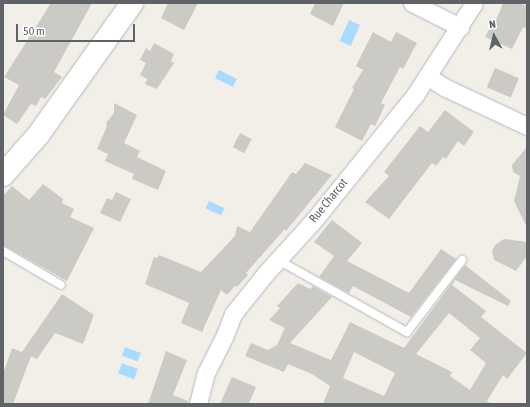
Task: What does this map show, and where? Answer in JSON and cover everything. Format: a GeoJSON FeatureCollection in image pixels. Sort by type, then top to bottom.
{"type":"FeatureCollection","features":[{"type":"Feature","properties":{"kind":"main road"},"geometry":{"type":"LineString","coordinates":[[3,175],[39,134],[132,3]]}},
{"type":"Feature","properties":{"kind":"street"},"geometry":{"type":"LineString","coordinates":[[412,3],[460,27]]}},
{"type":"Feature","properties":{"kind":"street","name":"Rue Charcot"},"geometry":{"type":"LineString","coordinates":[[198,404],[206,373],[225,335],[233,314],[319,214],[415,95],[474,3]]}},
{"type":"Feature","properties":{"kind":"street"},"geometry":{"type":"LineString","coordinates":[[427,76],[444,87],[527,126]]}},
{"type":"Feature","properties":{"kind":"lane"},"geometry":{"type":"LineString","coordinates":[[3,251],[61,285]]}},
{"type":"Feature","properties":{"kind":"lane"},"geometry":{"type":"LineString","coordinates":[[278,260],[407,332],[462,260]]}},
{"type":"Feature","properties":{"kind":"water"},"geometry":{"type":"Polygon","coordinates":[[[349,20],[360,25],[351,46],[340,41],[349,20]]]}},
{"type":"Feature","properties":{"kind":"water"},"geometry":{"type":"Polygon","coordinates":[[[219,70],[237,79],[233,87],[215,78],[219,70]]]}},
{"type":"Feature","properties":{"kind":"water"},"geometry":{"type":"Polygon","coordinates":[[[209,201],[224,208],[221,215],[206,208],[209,201]]]}},
{"type":"Feature","properties":{"kind":"water"},"geometry":{"type":"Polygon","coordinates":[[[125,347],[141,353],[138,361],[122,355],[125,347]]]}},
{"type":"Feature","properties":{"kind":"water"},"geometry":{"type":"Polygon","coordinates":[[[122,363],[138,369],[134,379],[118,373],[122,363]]]}},
{"type":"Feature","properties":{"kind":"building"},"geometry":{"type":"Polygon","coordinates":[[[51,3],[92,3],[54,72],[62,77],[45,99],[41,97],[36,106],[31,104],[17,124],[3,115],[19,85],[4,77],[51,3]]]}},
{"type":"Feature","properties":{"kind":"building"},"geometry":{"type":"Polygon","coordinates":[[[168,3],[198,3],[184,30],[161,18],[168,3]]]}},
{"type":"Feature","properties":{"kind":"building"},"geometry":{"type":"Polygon","coordinates":[[[315,3],[344,3],[333,26],[310,14],[315,3]]]}},
{"type":"Feature","properties":{"kind":"building"},"geometry":{"type":"Polygon","coordinates":[[[503,3],[519,3],[527,6],[527,29],[523,27],[512,49],[485,37],[492,24],[494,25],[503,3]]]}},
{"type":"Feature","properties":{"kind":"building"},"geometry":{"type":"Polygon","coordinates":[[[373,32],[391,42],[396,32],[417,43],[403,69],[400,67],[381,103],[385,105],[375,126],[371,124],[362,141],[335,127],[354,89],[352,88],[363,70],[356,66],[373,32]]]}},
{"type":"Feature","properties":{"kind":"building"},"geometry":{"type":"Polygon","coordinates":[[[154,43],[174,54],[171,61],[174,63],[157,89],[145,84],[147,79],[140,75],[146,63],[140,60],[146,48],[150,51],[154,43]]]}},
{"type":"Feature","properties":{"kind":"building"},"geometry":{"type":"Polygon","coordinates":[[[495,68],[519,78],[511,97],[487,87],[495,68]]]}},
{"type":"Feature","properties":{"kind":"building"},"geometry":{"type":"Polygon","coordinates":[[[114,103],[137,115],[124,143],[140,151],[137,157],[166,171],[158,190],[132,179],[134,174],[105,161],[108,154],[97,149],[107,126],[106,123],[114,113],[114,103]]]}},
{"type":"Feature","properties":{"kind":"building"},"geometry":{"type":"Polygon","coordinates":[[[445,110],[474,132],[464,146],[458,141],[446,159],[443,157],[436,166],[432,163],[389,219],[365,202],[389,176],[384,172],[420,126],[428,132],[445,110]]]}},
{"type":"Feature","properties":{"kind":"building"},"geometry":{"type":"Polygon","coordinates":[[[240,133],[252,139],[244,153],[233,147],[240,133]]]}},
{"type":"Feature","properties":{"kind":"building"},"geometry":{"type":"Polygon","coordinates":[[[527,147],[527,228],[514,201],[520,176],[513,172],[512,165],[527,147]]]}},
{"type":"Feature","properties":{"kind":"building"},"geometry":{"type":"Polygon","coordinates":[[[305,163],[332,175],[286,231],[285,229],[246,273],[248,275],[237,287],[235,286],[227,295],[221,290],[202,332],[181,323],[189,303],[145,284],[154,257],[157,258],[159,255],[201,272],[235,236],[237,226],[250,232],[292,172],[296,174],[305,163]]]}},
{"type":"Feature","properties":{"kind":"building"},"geometry":{"type":"Polygon","coordinates":[[[43,184],[63,199],[62,203],[74,209],[70,217],[94,228],[67,281],[3,245],[3,196],[12,186],[29,200],[43,184]]]}},
{"type":"Feature","properties":{"kind":"building"},"geometry":{"type":"Polygon","coordinates":[[[116,192],[131,199],[120,222],[100,213],[107,198],[112,200],[116,192]]]}},
{"type":"Feature","properties":{"kind":"building"},"geometry":{"type":"Polygon","coordinates":[[[332,220],[362,243],[347,261],[409,293],[441,249],[456,259],[411,317],[353,286],[349,293],[319,277],[334,256],[314,242],[332,220]]]}},
{"type":"Feature","properties":{"kind":"building"},"geometry":{"type":"Polygon","coordinates":[[[504,239],[527,242],[527,256],[516,271],[494,260],[492,251],[495,245],[504,239]]]}},
{"type":"Feature","properties":{"kind":"building"},"geometry":{"type":"Polygon","coordinates":[[[465,265],[511,301],[508,306],[455,280],[452,285],[486,311],[481,317],[527,353],[507,379],[503,375],[487,401],[491,404],[323,404],[330,386],[312,374],[288,364],[284,372],[245,356],[251,343],[268,350],[277,345],[285,328],[269,320],[280,308],[277,306],[298,283],[310,289],[313,286],[332,297],[290,343],[331,360],[350,322],[404,348],[465,265]],[[449,313],[416,354],[452,372],[450,376],[470,390],[486,363],[470,350],[480,338],[449,313]],[[354,352],[343,378],[384,396],[395,373],[354,352]]]}},
{"type":"Feature","properties":{"kind":"building"},"geometry":{"type":"Polygon","coordinates":[[[62,294],[94,315],[83,344],[55,333],[37,359],[31,357],[13,404],[3,404],[3,374],[12,348],[22,352],[62,294]]]}},
{"type":"Feature","properties":{"kind":"building"},"geometry":{"type":"Polygon","coordinates":[[[166,351],[187,360],[173,395],[188,401],[188,404],[148,404],[166,351]]]}},
{"type":"Feature","properties":{"kind":"building"},"geometry":{"type":"Polygon","coordinates":[[[232,377],[256,387],[249,404],[220,404],[232,377]]]}}]}
